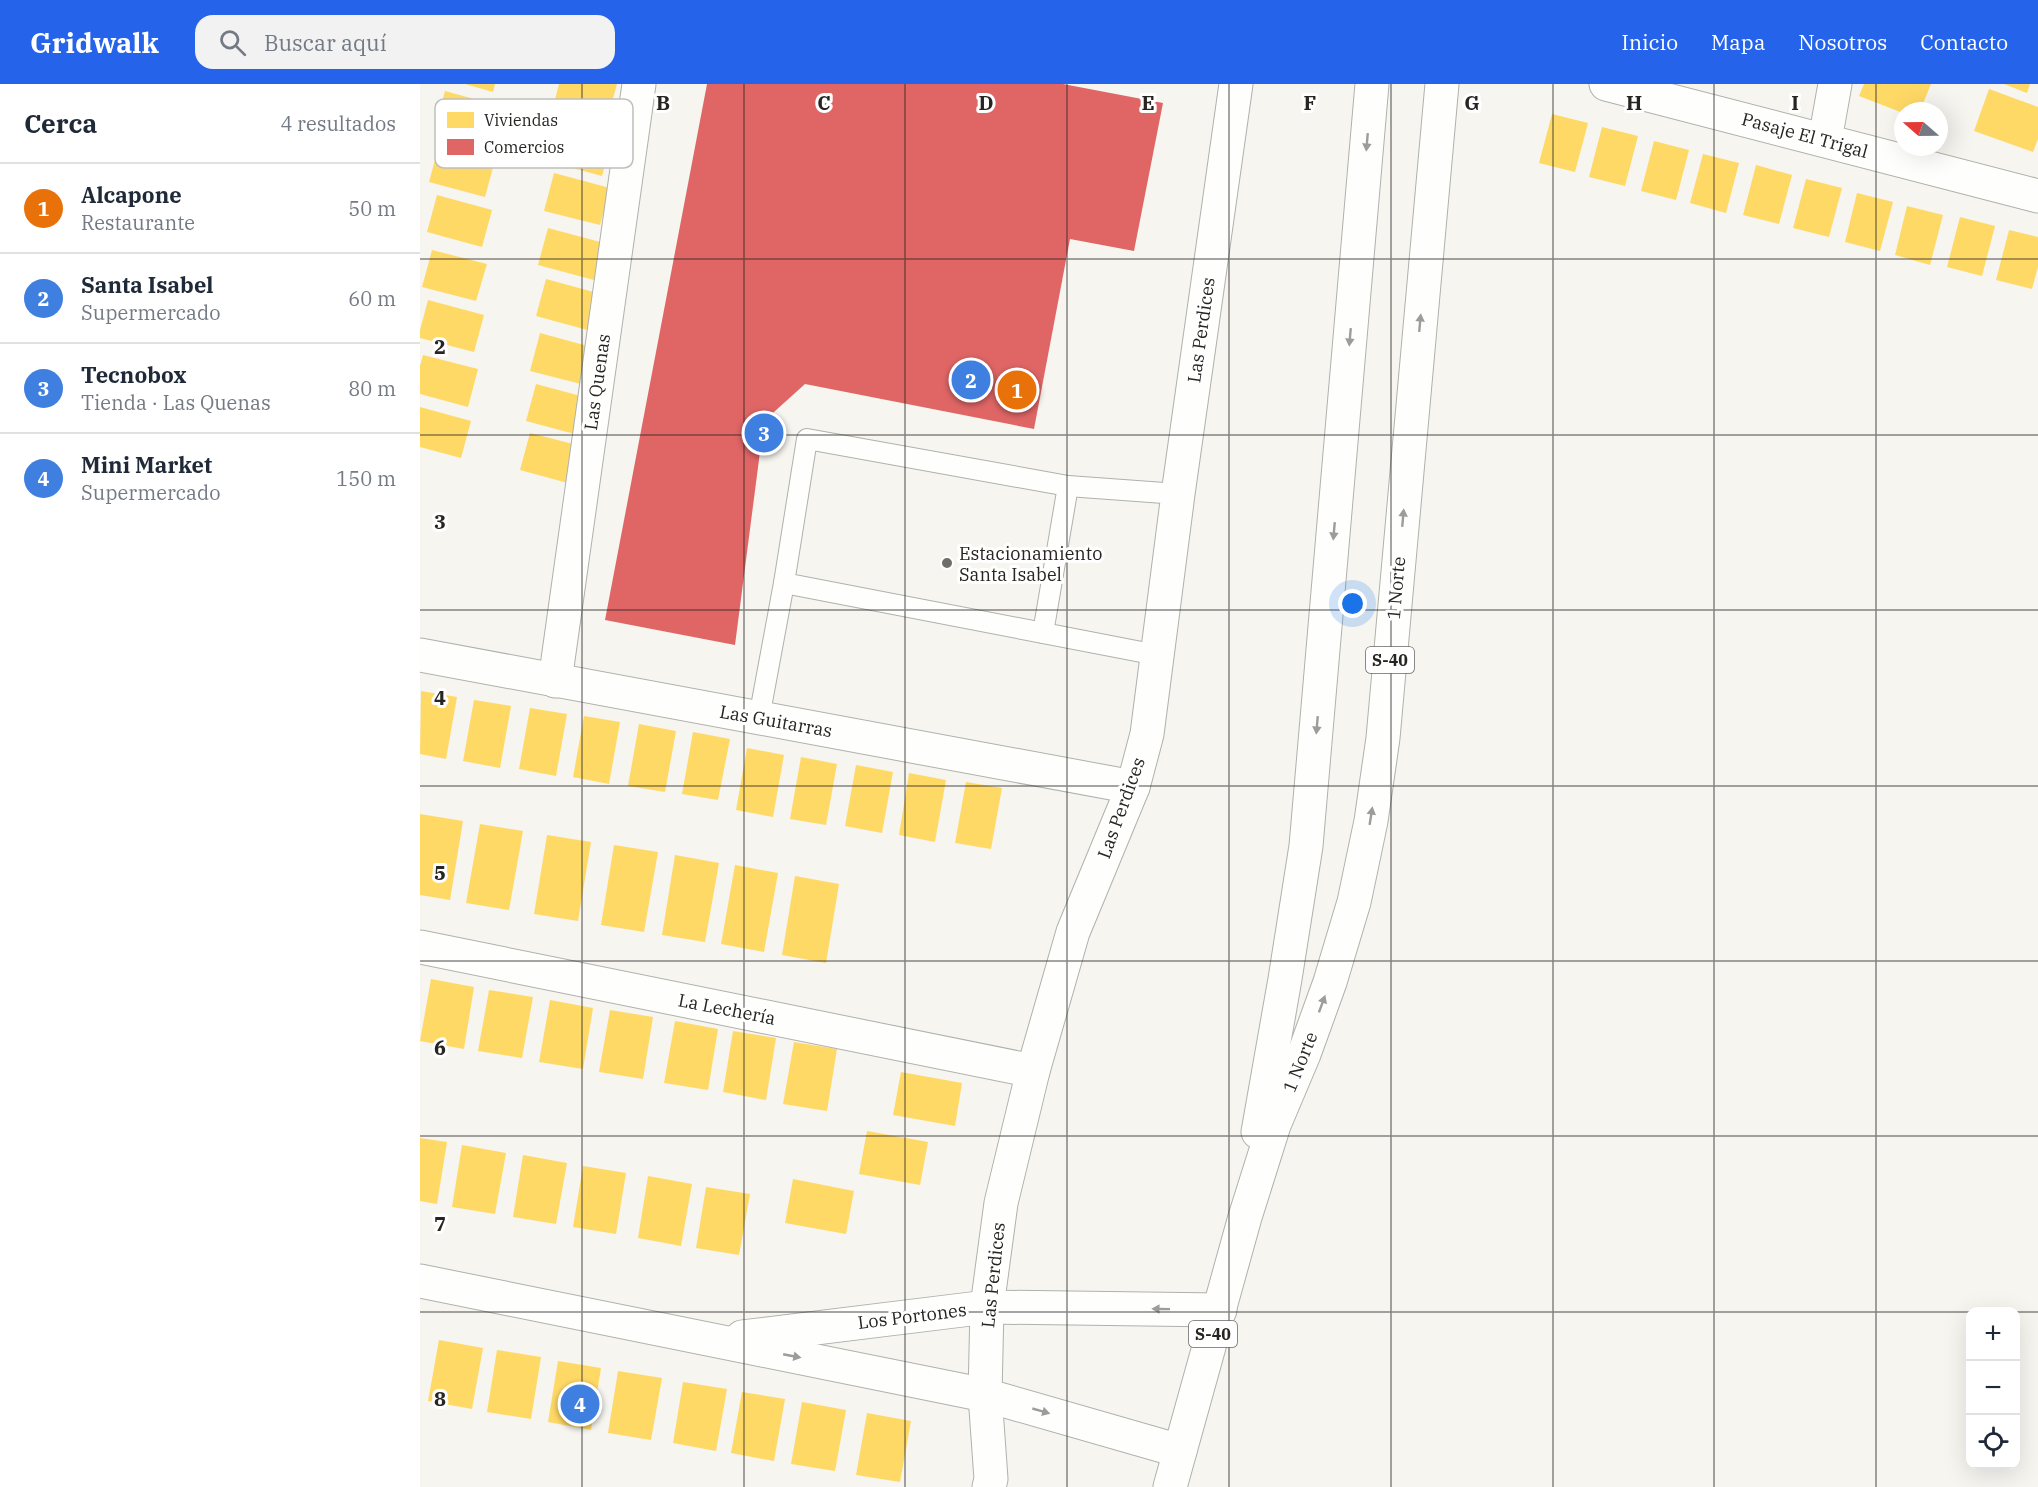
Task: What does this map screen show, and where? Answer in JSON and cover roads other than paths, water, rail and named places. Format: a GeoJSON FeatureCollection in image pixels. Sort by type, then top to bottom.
{"type":"FeatureCollection","features":[{"type":"Feature","properties":{"kind":"street","name":"Las Quenas"},"geometry":{"type":"LineString","coordinates":[[633,127],[639,84]]}},
{"type":"Feature","properties":{"kind":"street","name":"Las Perdices"},"geometry":{"type":"LineString","coordinates":[[989,1487],[991,1479],[985,1395],[987,1307],[1001,1203],[1033,1071],[1073,932],[1133,787],[1147,734],[1178,494],[1236,84]]}},
{"type":"Feature","properties":{"kind":"street","name":"1 Norte"},"geometry":{"type":"LineString","coordinates":[[1245,1217],[1264,1086],[1286,979],[1306,846],[1372,84]]}},
{"type":"Feature","properties":{"kind":"street","name":"1 Norte"},"geometry":{"type":"LineString","coordinates":[[1170,1487],[1245,1217],[1274,1125],[1304,1054],[1330,982],[1354,902],[1371,821],[1383,738],[1442,84]]}},
{"type":"Feature","properties":{"kind":"street","name":"Pasaje El Trigal"},"geometry":{"type":"LineString","coordinates":[[1606,84],[2038,196]]}},
{"type":"Feature","properties":{"kind":"street"},"geometry":{"type":"LineString","coordinates":[[1825,140],[1835,84]]}},
{"type":"Feature","properties":{"kind":"street","name":"Las Quenas"},"geometry":{"type":"LineString","coordinates":[[555,681],[627,168]]}},
{"type":"Feature","properties":{"kind":"street","name":"Las Guitarras"},"geometry":{"type":"LineString","coordinates":[[420,656],[1133,787]]}},
{"type":"Feature","properties":{"kind":"street","name":"La Lechería"},"geometry":{"type":"LineString","coordinates":[[420,947],[1033,1071]]}},
{"type":"Feature","properties":{"kind":"street","name":"Los Portones"},"geometry":{"type":"LineString","coordinates":[[420,1281],[985,1395],[1180,1451]]}},
{"type":"Feature","properties":{"kind":"street","name":"Los Portones"},"geometry":{"type":"LineString","coordinates":[[714,1340],[987,1307],[1220,1310]]}},
{"type":"Feature","properties":{"kind":"lane"},"geometry":{"type":"LineString","coordinates":[[759,718],[807,439],[1068,486],[1178,494]]}},
{"type":"Feature","properties":{"kind":"lane"},"geometry":{"type":"LineString","coordinates":[[1043,633],[1068,486]]}},
{"type":"Feature","properties":{"kind":"lane"},"geometry":{"type":"LineString","coordinates":[[784,583],[1157,655]]}},
{"type":"Feature","properties":{"kind":"place","name":"Santa Isabel"},"geometry":{"type":"Point","coordinates":[971,380]}},
{"type":"Feature","properties":{"kind":"place","name":"Alcapone"},"geometry":{"type":"Point","coordinates":[1017,390]}},
{"type":"Feature","properties":{"kind":"place","name":"Tecnobox"},"geometry":{"type":"Point","coordinates":[764,433]}},
{"type":"Feature","properties":{"kind":"place","name":"Estacionamiento Santa Isabel"},"geometry":{"type":"Point","coordinates":[947,563]}},
{"type":"Feature","properties":{"kind":"place","name":"Mini Market"},"geometry":{"type":"Point","coordinates":[580,1404]}}]}
